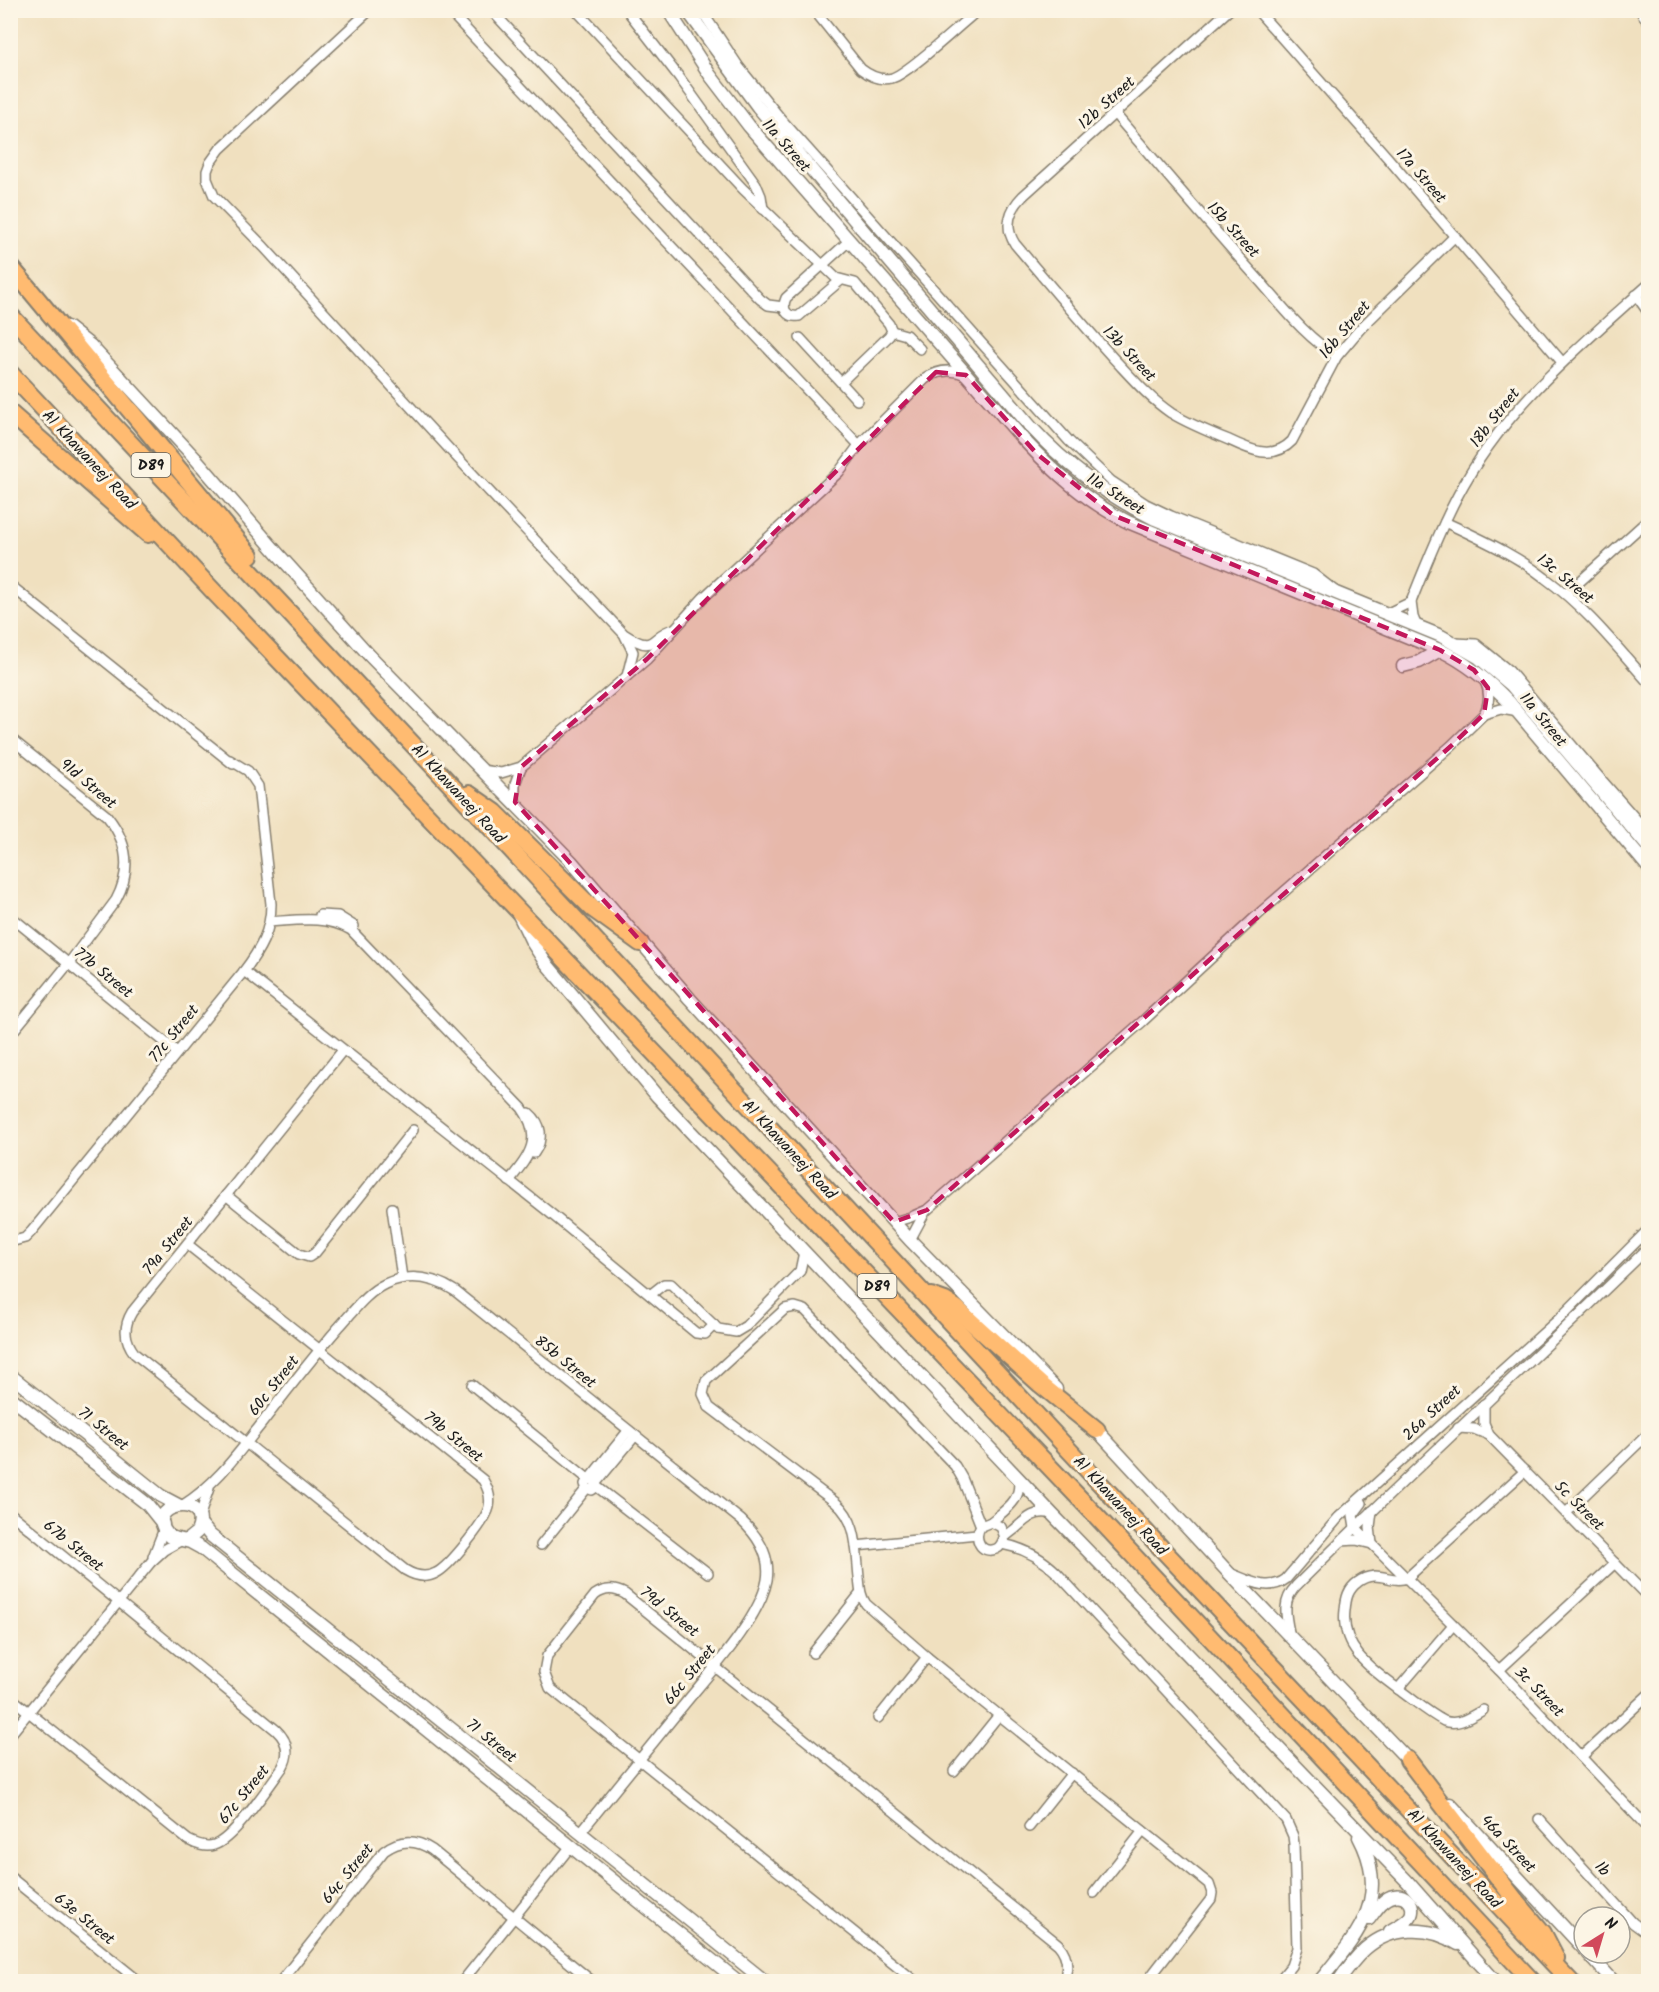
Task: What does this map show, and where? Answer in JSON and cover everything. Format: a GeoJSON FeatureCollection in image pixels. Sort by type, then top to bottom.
{"type":"FeatureCollection","features":[{"type":"Feature","properties":{"kind":"highway"},"geometry":{"type":"LineString","coordinates":[[10,266],[234,535],[264,573],[292,615]]}},
{"type":"Feature","properties":{"kind":"highway","name":"Al Khawaneej Road"},"geometry":{"type":"LineString","coordinates":[[10,315],[450,784],[1094,1477],[1567,1977]]}},
{"type":"Feature","properties":{"kind":"highway","name":"Al Khawaneej Road"},"geometry":{"type":"LineString","coordinates":[[10,373],[216,594],[1086,1505],[1533,1982]]}},
{"type":"Feature","properties":{"kind":"highway"},"geometry":{"type":"LineString","coordinates":[[10,413],[216,594]]}},
{"type":"Feature","properties":{"kind":"highway"},"geometry":{"type":"LineString","coordinates":[[450,784],[481,801],[495,812],[593,909],[640,943]]}},
{"type":"Feature","properties":{"kind":"highway"},"geometry":{"type":"LineString","coordinates":[[926,1295],[945,1301],[956,1308],[1032,1378],[1097,1430]]}},
{"type":"Feature","properties":{"kind":"highway"},"geometry":{"type":"LineString","coordinates":[[1408,1760],[1543,1933],[1567,1977]]}},
{"type":"Feature","properties":{"kind":"street"},"geometry":{"type":"LineString","coordinates":[[370,10],[220,149],[207,171],[210,188],[221,205],[264,247],[451,451],[624,634],[640,644],[647,644],[674,629]]}},
{"type":"Feature","properties":{"kind":"street"},"geometry":{"type":"LineString","coordinates":[[448,10],[859,445]]}},
{"type":"Feature","properties":{"kind":"street"},"geometry":{"type":"LineString","coordinates":[[491,10],[760,299],[768,305],[784,307],[792,316],[799,316],[841,280]]}},
{"type":"Feature","properties":{"kind":"street"},"geometry":{"type":"LineString","coordinates":[[576,10],[763,208],[822,265],[841,280],[850,280],[855,283],[889,324],[892,331]]}},
{"type":"Feature","properties":{"kind":"street"},"geometry":{"type":"LineString","coordinates":[[627,10],[679,77],[756,184],[763,208]]}},
{"type":"Feature","properties":{"kind":"street","name":"11a Street"},"geometry":{"type":"LineString","coordinates":[[668,10],[729,101],[794,179],[1037,454],[1085,497],[1113,515],[1143,529],[1440,650],[1463,662],[1484,678],[1519,712],[1648,867]]}},
{"type":"Feature","properties":{"kind":"street","name":"11a Street"},"geometry":{"type":"LineString","coordinates":[[687,10],[758,107],[1031,427],[1057,454],[1079,473],[1115,498],[1155,519],[1417,627],[1479,657],[1511,685],[1648,846]]}},
{"type":"Feature","properties":{"kind":"street","name":"11a Street"},"geometry":{"type":"LineString","coordinates":[[701,10],[759,93],[834,180],[1069,441],[1111,481],[1158,510],[1313,574],[1339,595]]}},
{"type":"Feature","properties":{"kind":"street"},"geometry":{"type":"LineString","coordinates":[[814,10],[861,69],[883,79],[898,75],[978,10]]}},
{"type":"Feature","properties":{"kind":"street","name":"12b Street"},"geometry":{"type":"LineString","coordinates":[[1009,221],[1016,203],[1229,10]]}},
{"type":"Feature","properties":{"kind":"street","name":"17a Street"},"geometry":{"type":"LineString","coordinates":[[1257,10],[1562,362]]}},
{"type":"Feature","properties":{"kind":"street"},"geometry":{"type":"LineString","coordinates":[[1640,10],[1648,22]]}},
{"type":"Feature","properties":{"kind":"street","name":"15b Street"},"geometry":{"type":"LineString","coordinates":[[1115,114],[1212,228],[1306,332],[1337,356]]}},
{"type":"Feature","properties":{"kind":"street"},"geometry":{"type":"LineString","coordinates":[[794,179],[812,188],[914,305],[923,308],[929,306]]}},
{"type":"Feature","properties":{"kind":"street"},"geometry":{"type":"LineString","coordinates":[[834,180],[835,197]]}},
{"type":"Feature","properties":{"kind":"street","name":"13b Street"},"geometry":{"type":"LineString","coordinates":[[1009,221],[1009,229],[1015,244],[1092,336],[1150,396],[1185,421],[1249,449],[1274,453]]}},
{"type":"Feature","properties":{"kind":"street","name":"16b Street"},"geometry":{"type":"LineString","coordinates":[[1274,453],[1285,448],[1292,441],[1337,356],[1360,329],[1455,236]]}},
{"type":"Feature","properties":{"kind":"street"},"geometry":{"type":"LineString","coordinates":[[784,307],[786,298],[849,241]]}},
{"type":"Feature","properties":{"kind":"street","name":"18b Street"},"geometry":{"type":"LineString","coordinates":[[1410,602],[1445,522],[1472,472],[1498,433],[1522,403],[1562,362],[1648,285]]}},
{"type":"Feature","properties":{"kind":"street"},"geometry":{"type":"LineString","coordinates":[[1636,295],[1648,312]]}},
{"type":"Feature","properties":{"kind":"street","name":"46a Street"},"geometry":{"type":"LineString","coordinates":[[53,318],[79,336],[102,358],[195,458],[341,625],[572,861],[640,943],[910,1240],[1097,1430],[1572,1936]]}},
{"type":"Feature","properties":{"kind":"street"},"geometry":{"type":"LineString","coordinates":[[892,331],[906,335],[920,349]]}},
{"type":"Feature","properties":{"kind":"street"},"geometry":{"type":"LineString","coordinates":[[841,382],[892,331]]}},
{"type":"Feature","properties":{"kind":"street"},"geometry":{"type":"LineString","coordinates":[[934,338],[940,336],[946,338],[974,367],[992,380]]}},
{"type":"Feature","properties":{"kind":"street"},"geometry":{"type":"LineString","coordinates":[[800,338],[857,400]]}},
{"type":"Feature","properties":{"kind":"street"},"geometry":{"type":"LineString","coordinates":[[480,769],[501,773],[521,767],[647,659],[703,598],[839,472],[859,445],[930,375],[948,370],[966,375]]}},
{"type":"Feature","properties":{"kind":"street"},"geometry":{"type":"LineString","coordinates":[[1566,594],[1648,520]]}},
{"type":"Feature","properties":{"kind":"street","name":"13c Street"},"geometry":{"type":"LineString","coordinates":[[1445,522],[1522,562],[1566,594],[1648,682]]}},
{"type":"Feature","properties":{"kind":"street","name":"77c Street"},"geometry":{"type":"LineString","coordinates":[[10,585],[230,760],[248,780],[260,805],[271,904],[270,922],[259,951],[244,971],[31,1232],[25,1238],[10,1242]]}},
{"type":"Feature","properties":{"kind":"street"},"geometry":{"type":"LineString","coordinates":[[1386,614],[1410,602],[1417,627]]}},
{"type":"Feature","properties":{"kind":"street"},"geometry":{"type":"LineString","coordinates":[[624,634],[633,652],[627,676]]}},
{"type":"Feature","properties":{"kind":"street"},"geometry":{"type":"LineString","coordinates":[[1454,643],[1476,644],[1509,671],[1648,833]]}},
{"type":"Feature","properties":{"kind":"street"},"geometry":{"type":"LineString","coordinates":[[1403,666],[1427,659],[1440,650]]}},
{"type":"Feature","properties":{"kind":"street"},"geometry":{"type":"LineString","coordinates":[[1484,678],[1489,699],[1484,714]]}},
{"type":"Feature","properties":{"kind":"street"},"geometry":{"type":"LineString","coordinates":[[894,1222],[927,1210],[1143,1022],[1270,904],[1484,714],[1501,709],[1519,712]]}},
{"type":"Feature","properties":{"kind":"street","name":"91d Street"},"geometry":{"type":"LineString","coordinates":[[10,738],[99,808],[115,825],[124,845],[126,868],[116,900],[69,963],[10,1035]]}},
{"type":"Feature","properties":{"kind":"street"},"geometry":{"type":"LineString","coordinates":[[515,802],[515,784],[521,767]]}},
{"type":"Feature","properties":{"kind":"street"},"geometry":{"type":"LineString","coordinates":[[517,909],[531,942],[553,972],[657,1096],[1052,1514],[1407,1881],[1496,1982]]}},
{"type":"Feature","properties":{"kind":"street","name":"77b Street"},"geometry":{"type":"LineString","coordinates":[[10,916],[177,1052]]}},
{"type":"Feature","properties":{"kind":"street"},"geometry":{"type":"LineString","coordinates":[[270,922],[322,920],[337,923],[351,930],[522,1108],[535,1118],[541,1134],[537,1149],[509,1181]]}},
{"type":"Feature","properties":{"kind":"street"},"geometry":{"type":"LineString","coordinates":[[244,971],[699,1334],[705,1334],[714,1325]]}},
{"type":"Feature","properties":{"kind":"street","name":"79a Street"},"geometry":{"type":"LineString","coordinates":[[245,1444],[135,1354],[126,1338],[127,1320],[343,1050]]}},
{"type":"Feature","properties":{"kind":"street"},"geometry":{"type":"LineString","coordinates":[[226,1195],[299,1254],[309,1257],[315,1253],[413,1130]]}},
{"type":"Feature","properties":{"kind":"street"},"geometry":{"type":"LineString","coordinates":[[392,1208],[402,1278]]}},
{"type":"Feature","properties":{"kind":"street"},"geometry":{"type":"LineString","coordinates":[[910,1240],[927,1210]]}},
{"type":"Feature","properties":{"kind":"street","name":"26a Street"},"geometry":{"type":"LineString","coordinates":[[1228,1572],[1269,1586],[1282,1582],[1339,1517],[1553,1324],[1648,1230]]}},
{"type":"Feature","properties":{"kind":"street","name":"79b Street"},"geometry":{"type":"LineString","coordinates":[[187,1244],[483,1480],[489,1492],[489,1506],[484,1519],[442,1570],[424,1576],[411,1574],[245,1444]]}},
{"type":"Feature","properties":{"kind":"street","name":"26a Street"},"geometry":{"type":"LineString","coordinates":[[1290,1638],[1285,1616],[1287,1596],[1355,1527],[1648,1248]]}},
{"type":"Feature","properties":{"kind":"street"},"geometry":{"type":"LineString","coordinates":[[650,1295],[664,1284],[671,1284],[714,1325],[730,1332],[736,1332],[746,1326],[800,1271],[804,1252]]}},
{"type":"Feature","properties":{"kind":"street","name":"85b Street"},"geometry":{"type":"LineString","coordinates":[[360,1303],[383,1285],[402,1278],[435,1280],[455,1291],[741,1520]]}},
{"type":"Feature","properties":{"kind":"street","name":"60c Street"},"geometry":{"type":"LineString","coordinates":[[180,1505],[210,1486],[360,1303]]}},
{"type":"Feature","properties":{"kind":"street"},"geometry":{"type":"LineString","coordinates":[[1052,1514],[1043,1512],[1034,1514],[995,1549],[986,1549],[978,1543],[979,1530],[962,1478],[955,1467],[800,1307],[789,1307],[781,1313],[710,1377],[703,1389],[704,1399],[709,1407],[844,1510],[853,1527],[860,1594],[868,1607],[1209,1884],[1212,1893],[1209,1902],[1155,1971],[1152,1982]]}},
{"type":"Feature","properties":{"kind":"street","name":"71 Street"},"geometry":{"type":"LineString","coordinates":[[10,1375],[161,1496],[180,1505]]}},
{"type":"Feature","properties":{"kind":"street"},"geometry":{"type":"LineString","coordinates":[[472,1385],[592,1483],[708,1573]]}},
{"type":"Feature","properties":{"kind":"street","name":"71 Street"},"geometry":{"type":"LineString","coordinates":[[10,1397],[147,1504],[163,1526]]}},
{"type":"Feature","properties":{"kind":"street"},"geometry":{"type":"LineString","coordinates":[[1484,1404],[1484,1423],[1489,1435]]}},
{"type":"Feature","properties":{"kind":"street"},"geometry":{"type":"LineString","coordinates":[[1458,1428],[1474,1429],[1489,1435]]}},
{"type":"Feature","properties":{"kind":"street"},"geometry":{"type":"LineString","coordinates":[[541,1545],[631,1433]]}},
{"type":"Feature","properties":{"kind":"street"},"geometry":{"type":"LineString","coordinates":[[1566,1513],[1648,1434]]}},
{"type":"Feature","properties":{"kind":"street","name":"5c Street"},"geometry":{"type":"LineString","coordinates":[[1489,1435],[1648,1597]]}},
{"type":"Feature","properties":{"kind":"street"},"geometry":{"type":"LineString","coordinates":[[1483,1710],[1462,1722],[1449,1723],[1438,1718],[1373,1670],[1357,1654],[1347,1635],[1344,1614],[1348,1594],[1354,1585],[1363,1579],[1379,1575],[1401,1580],[1407,1578],[1525,1471]]}},
{"type":"Feature","properties":{"kind":"street"},"geometry":{"type":"LineString","coordinates":[[856,1546],[979,1530],[1008,1514],[1019,1493],[1018,1477]]}},
{"type":"Feature","properties":{"kind":"street"},"geometry":{"type":"LineString","coordinates":[[1355,1527],[1352,1519],[1355,1511],[1372,1493],[1381,1479]]}},
{"type":"Feature","properties":{"kind":"street","name":"60c Street"},"geometry":{"type":"LineString","coordinates":[[199,1520],[210,1486]]}},
{"type":"Feature","properties":{"kind":"street"},"geometry":{"type":"LineString","coordinates":[[10,1735],[151,1562],[165,1550],[194,1536],[199,1520],[193,1509],[180,1505],[168,1509],[163,1518],[163,1526],[151,1562]]}},
{"type":"Feature","properties":{"kind":"street"},"geometry":{"type":"LineString","coordinates":[[1341,1541],[1356,1540],[1372,1544],[1370,1527],[1372,1511]]}},
{"type":"Feature","properties":{"kind":"street","name":"67b Street"},"geometry":{"type":"LineString","coordinates":[[10,1513],[119,1601]]}},
{"type":"Feature","properties":{"kind":"street","name":"71 Street"},"geometry":{"type":"LineString","coordinates":[[199,1520],[210,1535],[766,1982]]}},
{"type":"Feature","properties":{"kind":"street","name":"66c Street"},"geometry":{"type":"LineString","coordinates":[[580,1833],[715,1666],[757,1608],[764,1593],[767,1577],[766,1561],[761,1545],[741,1520]]}},
{"type":"Feature","properties":{"kind":"street"},"geometry":{"type":"LineString","coordinates":[[995,1523],[1003,1530],[1003,1541]]}},
{"type":"Feature","properties":{"kind":"street"},"geometry":{"type":"LineString","coordinates":[[163,1526],[170,1538],[183,1541]]}},
{"type":"Feature","properties":{"kind":"street","name":"3c Street"},"geometry":{"type":"LineString","coordinates":[[1355,1527],[1499,1670],[1648,1828]]}},
{"type":"Feature","properties":{"kind":"street","name":"71 Street"},"geometry":{"type":"LineString","coordinates":[[183,1541],[201,1548],[739,1982]]}},
{"type":"Feature","properties":{"kind":"street"},"geometry":{"type":"LineString","coordinates":[[1003,1541],[1048,1563],[1286,1820],[1294,1844],[1298,1942],[1294,1960],[1278,1982]]}},
{"type":"Feature","properties":{"kind":"street"},"geometry":{"type":"LineString","coordinates":[[1499,1670],[1615,1563]]}},
{"type":"Feature","properties":{"kind":"street","name":"79d Street"},"geometry":{"type":"LineString","coordinates":[[916,1982],[550,1688],[544,1672],[544,1664],[551,1648],[595,1595],[600,1591],[613,1589],[625,1593],[1058,1944],[1067,1964],[1063,1982]]}},
{"type":"Feature","properties":{"kind":"street"},"geometry":{"type":"LineString","coordinates":[[813,1653],[860,1594]]}},
{"type":"Feature","properties":{"kind":"street","name":"67c Street"},"geometry":{"type":"LineString","coordinates":[[29,1712],[188,1840],[196,1844],[214,1845],[222,1841],[248,1812],[285,1763],[287,1751],[284,1739],[119,1601]]}},
{"type":"Feature","properties":{"kind":"street"},"geometry":{"type":"LineString","coordinates":[[1398,1689],[1453,1624]]}},
{"type":"Feature","properties":{"kind":"street"},"geometry":{"type":"LineString","coordinates":[[878,1718],[927,1657]]}},
{"type":"Feature","properties":{"kind":"street"},"geometry":{"type":"LineString","coordinates":[[1581,1757],[1648,1695]]}},
{"type":"Feature","properties":{"kind":"street"},"geometry":{"type":"LineString","coordinates":[[10,1697],[29,1712]]}},
{"type":"Feature","properties":{"kind":"street"},"geometry":{"type":"LineString","coordinates":[[954,1771],[999,1714]]}},
{"type":"Feature","properties":{"kind":"street"},"geometry":{"type":"LineString","coordinates":[[1029,1827],[1071,1773]]}},
{"type":"Feature","properties":{"kind":"street","name":"1b"},"geometry":{"type":"LineString","coordinates":[[1539,1819],[1633,1923],[1648,1934]]}},
{"type":"Feature","properties":{"kind":"street"},"geometry":{"type":"LineString","coordinates":[[1355,1828],[1368,1857],[1373,1890],[1368,1913],[1358,1934]]}},
{"type":"Feature","properties":{"kind":"street"},"geometry":{"type":"LineString","coordinates":[[1094,1893],[1143,1831]]}},
{"type":"Feature","properties":{"kind":"street","name":"64c Street"},"geometry":{"type":"LineString","coordinates":[[280,1982],[378,1857],[399,1842],[417,1842],[432,1850],[592,1982]]}},
{"type":"Feature","properties":{"kind":"street"},"geometry":{"type":"LineString","coordinates":[[462,1982],[571,1846],[584,1848],[630,1883],[635,1882],[637,1878]]}},
{"type":"Feature","properties":{"kind":"street","name":"63e Street"},"geometry":{"type":"LineString","coordinates":[[10,1877],[133,1979]]}},
{"type":"Feature","properties":{"kind":"street"},"geometry":{"type":"LineString","coordinates":[[1319,1982],[1387,1899],[1396,1895],[1404,1896],[1409,1900],[1412,1907],[1411,1916],[1360,1954],[1338,1982]]}},
{"type":"Feature","properties":{"kind":"street"},"geometry":{"type":"LineString","coordinates":[[1374,1942],[1395,1933],[1428,1931],[1447,1938],[1472,1955]]}},
{"type":"Feature","properties":{"kind":"street"},"geometry":{"type":"LineString","coordinates":[[1599,1965],[1614,1982]]}},
{"type":"Feature","properties":{"kind":"highlighted area"},"geometry":{"type":"Polygon","coordinates":[[[936,372],[966,375],[1037,454],[1113,515],[1440,650],[1474,670],[1488,688],[1484,714],[1451,746],[927,1210],[894,1222],[515,802],[521,767],[647,659],[936,372]]]}}]}
